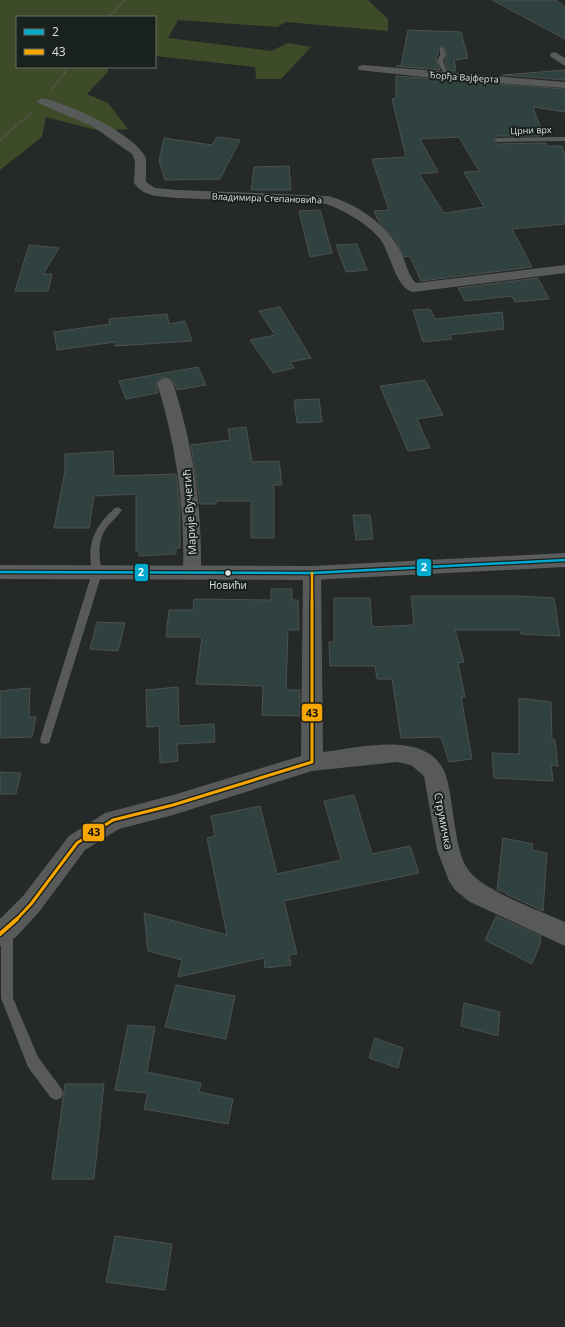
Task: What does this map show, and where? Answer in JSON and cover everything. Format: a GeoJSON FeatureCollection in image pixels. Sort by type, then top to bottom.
{"type":"FeatureCollection","features":[{"type":"Feature","properties":{"kind":"street"},"geometry":{"type":"LineString","coordinates":[[555,55],[565,63]]}},
{"type":"Feature","properties":{"kind":"street","name":"Ђорђа Вајферта"},"geometry":{"type":"LineString","coordinates":[[362,68],[442,76],[447,75],[565,85]]}},
{"type":"Feature","properties":{"kind":"street","name":"Владимира Степановића"},"geometry":{"type":"LineString","coordinates":[[42,101],[74,112],[109,130],[128,145],[139,155],[141,163],[140,183],[148,190],[178,194],[328,200],[338,204],[380,231],[387,238],[408,284],[413,288],[565,269]]}},
{"type":"Feature","properties":{"kind":"street","name":"Марије Вучетић"},"geometry":{"type":"LineString","coordinates":[[165,383],[179,427],[189,479],[192,572]]}},
{"type":"Feature","properties":{"kind":"street"},"geometry":{"type":"LineString","coordinates":[[0,572],[312,573],[565,560]]}},
{"type":"Feature","properties":{"kind":"street"},"geometry":{"type":"LineString","coordinates":[[312,573],[312,762]]}},
{"type":"Feature","properties":{"kind":"street","name":"Струмичка"},"geometry":{"type":"LineString","coordinates":[[3,932],[31,904],[77,843],[113,820],[173,805],[312,762],[397,753],[408,754],[422,760],[430,767],[434,774],[452,859],[457,873],[466,885],[478,894],[565,934]]}},
{"type":"Feature","properties":{"kind":"lane"},"geometry":{"type":"LineString","coordinates":[[442,48],[443,55],[440,61],[447,75]]}},
{"type":"Feature","properties":{"kind":"lane","name":"Црни врх"},"geometry":{"type":"LineString","coordinates":[[497,140],[565,139]]}},
{"type":"Feature","properties":{"kind":"lane"},"geometry":{"type":"LineString","coordinates":[[45,740],[97,573],[94,557],[98,533],[109,517],[118,510]]}},
{"type":"Feature","properties":{"kind":"lane"},"geometry":{"type":"LineString","coordinates":[[3,932],[7,998],[33,1062],[56,1093]]}},
{"type":"Feature","properties":{"kind":"path"},"geometry":{"type":"LineString","coordinates":[[110,16],[125,0]]}},
{"type":"Feature","properties":{"kind":"path"},"geometry":{"type":"LineString","coordinates":[[0,140],[42,101],[68,68]]}},
{"type":"Feature","properties":{"kind":"green space"},"geometry":{"type":"Polygon","coordinates":[[[0,0],[368,0],[388,19],[388,31],[286,22],[277,27],[178,20],[168,38],[271,51],[288,43],[311,47],[281,79],[256,79],[255,67],[156,56],[156,16],[16,16],[16,68],[108,68],[108,72],[87,94],[108,103],[128,129],[100,131],[46,117],[42,137],[0,170],[0,0]]]}},
{"type":"Feature","properties":{"kind":"building"},"geometry":{"type":"Polygon","coordinates":[[[492,0],[556,0],[565,7],[565,39],[492,0]]]}},
{"type":"Feature","properties":{"kind":"building"},"geometry":{"type":"Polygon","coordinates":[[[408,30],[461,32],[468,58],[454,60],[456,71],[448,71],[445,61],[447,55],[445,48],[440,46],[436,60],[440,70],[396,66],[401,66],[408,30]]]}},
{"type":"Feature","properties":{"kind":"building"},"geometry":{"type":"Polygon","coordinates":[[[565,70],[565,80],[503,75],[565,70]]]}},
{"type":"Feature","properties":{"kind":"building"},"geometry":{"type":"Polygon","coordinates":[[[396,76],[565,89],[565,112],[533,107],[544,136],[497,136],[493,140],[497,144],[546,143],[547,146],[562,146],[565,156],[565,224],[512,229],[532,267],[421,281],[410,256],[404,257],[396,240],[379,222],[374,211],[389,210],[372,159],[406,157],[392,99],[396,98],[396,76]],[[459,137],[420,139],[438,172],[419,174],[444,213],[484,207],[464,172],[479,171],[459,137]]]}},
{"type":"Feature","properties":{"kind":"building"},"geometry":{"type":"Polygon","coordinates":[[[217,137],[240,140],[220,179],[165,180],[159,161],[164,138],[212,145],[217,137]]]}},
{"type":"Feature","properties":{"kind":"building"},"geometry":{"type":"Polygon","coordinates":[[[289,166],[291,190],[251,190],[254,167],[289,166]]]}},
{"type":"Feature","properties":{"kind":"building"},"geometry":{"type":"Polygon","coordinates":[[[320,210],[332,253],[310,257],[299,211],[320,210]]]}},
{"type":"Feature","properties":{"kind":"building"},"geometry":{"type":"Polygon","coordinates":[[[357,244],[367,270],[346,272],[336,245],[357,244]]]}},
{"type":"Feature","properties":{"kind":"building"},"geometry":{"type":"Polygon","coordinates":[[[29,245],[59,248],[43,274],[52,274],[48,291],[15,291],[29,245]]]}},
{"type":"Feature","properties":{"kind":"building"},"geometry":{"type":"Polygon","coordinates":[[[538,278],[549,299],[515,302],[512,296],[465,301],[458,288],[538,278]]]}},
{"type":"Feature","properties":{"kind":"building"},"geometry":{"type":"Polygon","coordinates":[[[280,307],[311,358],[290,362],[294,368],[273,373],[250,340],[275,335],[259,311],[280,307]]]}},
{"type":"Feature","properties":{"kind":"building"},"geometry":{"type":"Polygon","coordinates":[[[430,309],[435,319],[502,312],[504,329],[449,335],[452,339],[423,342],[413,310],[430,309]]]}},
{"type":"Feature","properties":{"kind":"building"},"geometry":{"type":"Polygon","coordinates":[[[167,314],[169,324],[185,321],[192,341],[115,346],[115,342],[57,350],[54,332],[110,324],[109,319],[167,314]]]}},
{"type":"Feature","properties":{"kind":"building"},"geometry":{"type":"Polygon","coordinates":[[[198,367],[206,385],[177,390],[174,382],[164,377],[156,382],[158,393],[126,399],[119,381],[198,367]]]}},
{"type":"Feature","properties":{"kind":"building"},"geometry":{"type":"Polygon","coordinates":[[[425,380],[443,415],[417,419],[430,448],[408,451],[380,386],[425,380]]]}},
{"type":"Feature","properties":{"kind":"building"},"geometry":{"type":"Polygon","coordinates":[[[319,399],[322,422],[297,423],[294,400],[319,399]]]}},
{"type":"Feature","properties":{"kind":"building"},"geometry":{"type":"Polygon","coordinates":[[[246,427],[252,462],[279,461],[282,485],[274,485],[274,538],[251,538],[251,501],[216,501],[216,504],[200,504],[191,445],[230,440],[228,429],[246,427]]]}},
{"type":"Feature","properties":{"kind":"building"},"geometry":{"type":"Polygon","coordinates":[[[113,451],[114,476],[176,474],[180,506],[180,548],[176,548],[176,554],[139,556],[139,551],[136,551],[136,494],[94,496],[89,528],[54,528],[65,471],[65,454],[113,451]]]}},
{"type":"Feature","properties":{"kind":"building"},"geometry":{"type":"Polygon","coordinates":[[[353,515],[370,515],[373,539],[356,540],[353,515]]]}},
{"type":"Feature","properties":{"kind":"building"},"geometry":{"type":"Polygon","coordinates":[[[271,589],[292,589],[292,600],[298,600],[299,630],[288,630],[286,690],[300,690],[300,716],[262,715],[263,686],[196,684],[202,637],[166,637],[169,610],[193,610],[194,599],[271,600],[271,589]]]}},
{"type":"Feature","properties":{"kind":"building"},"geometry":{"type":"Polygon","coordinates":[[[411,596],[520,596],[554,598],[560,636],[521,634],[520,630],[455,630],[464,662],[458,663],[465,697],[461,697],[472,759],[449,762],[441,737],[401,738],[392,679],[377,679],[375,666],[330,666],[329,642],[334,642],[334,598],[370,598],[372,627],[414,625],[411,596]]]}},
{"type":"Feature","properties":{"kind":"building"},"geometry":{"type":"Polygon","coordinates":[[[97,622],[125,623],[118,651],[90,649],[97,622]]]}},
{"type":"Feature","properties":{"kind":"building"},"geometry":{"type":"Polygon","coordinates":[[[178,687],[179,726],[214,724],[215,742],[177,744],[178,761],[160,763],[159,726],[147,727],[146,690],[178,687]]]}},
{"type":"Feature","properties":{"kind":"building"},"geometry":{"type":"Polygon","coordinates":[[[30,688],[29,717],[36,717],[32,737],[0,738],[0,691],[30,688]]]}},
{"type":"Feature","properties":{"kind":"building"},"geometry":{"type":"Polygon","coordinates":[[[519,698],[551,702],[552,740],[555,740],[558,766],[551,765],[553,781],[494,778],[492,753],[519,754],[519,698]]]}},
{"type":"Feature","properties":{"kind":"building"},"geometry":{"type":"Polygon","coordinates":[[[0,772],[21,773],[16,794],[0,794],[0,772]]]}},
{"type":"Feature","properties":{"kind":"building"},"geometry":{"type":"Polygon","coordinates":[[[354,795],[372,854],[410,846],[419,873],[284,901],[297,954],[289,955],[291,965],[265,968],[264,958],[178,977],[182,960],[148,951],[144,913],[227,935],[207,838],[215,836],[211,816],[260,806],[277,874],[341,860],[324,801],[354,795]]]}},
{"type":"Feature","properties":{"kind":"building"},"geometry":{"type":"Polygon","coordinates":[[[503,838],[533,844],[532,850],[547,853],[543,911],[506,894],[507,893],[497,890],[503,838]]]}},
{"type":"Feature","properties":{"kind":"building"},"geometry":{"type":"Polygon","coordinates":[[[496,916],[541,936],[540,944],[532,964],[485,940],[496,916]]]}},
{"type":"Feature","properties":{"kind":"building"},"geometry":{"type":"Polygon","coordinates":[[[176,985],[235,996],[226,1039],[165,1027],[176,985]]]}},
{"type":"Feature","properties":{"kind":"building"},"geometry":{"type":"Polygon","coordinates":[[[464,1003],[500,1012],[498,1036],[461,1026],[464,1003]]]}},
{"type":"Feature","properties":{"kind":"building"},"geometry":{"type":"Polygon","coordinates":[[[128,1025],[155,1027],[147,1072],[201,1083],[199,1092],[233,1099],[228,1124],[144,1109],[148,1093],[115,1090],[128,1025]]]}},
{"type":"Feature","properties":{"kind":"building"},"geometry":{"type":"Polygon","coordinates":[[[375,1038],[403,1048],[398,1068],[369,1058],[375,1038]]]}},
{"type":"Feature","properties":{"kind":"building"},"geometry":{"type":"Polygon","coordinates":[[[65,1084],[104,1084],[94,1179],[52,1179],[65,1084]]]}},
{"type":"Feature","properties":{"kind":"building"},"geometry":{"type":"Polygon","coordinates":[[[115,1236],[172,1244],[165,1290],[106,1282],[115,1236]]]}},
{"type":"Feature","properties":{"kind":"transit line","name":"2"},"geometry":{"type":"LineString","coordinates":[[0,572],[312,573],[565,560]]}},
{"type":"Feature","properties":{"kind":"transit line","name":"43"},"geometry":{"type":"LineString","coordinates":[[0,934],[7,929],[31,904],[77,843],[113,820],[173,805],[312,762],[312,573]]}},
{"type":"Feature","properties":{"kind":"place","name":"Новићи"},"geometry":{"type":"Point","coordinates":[228,573]}}]}
